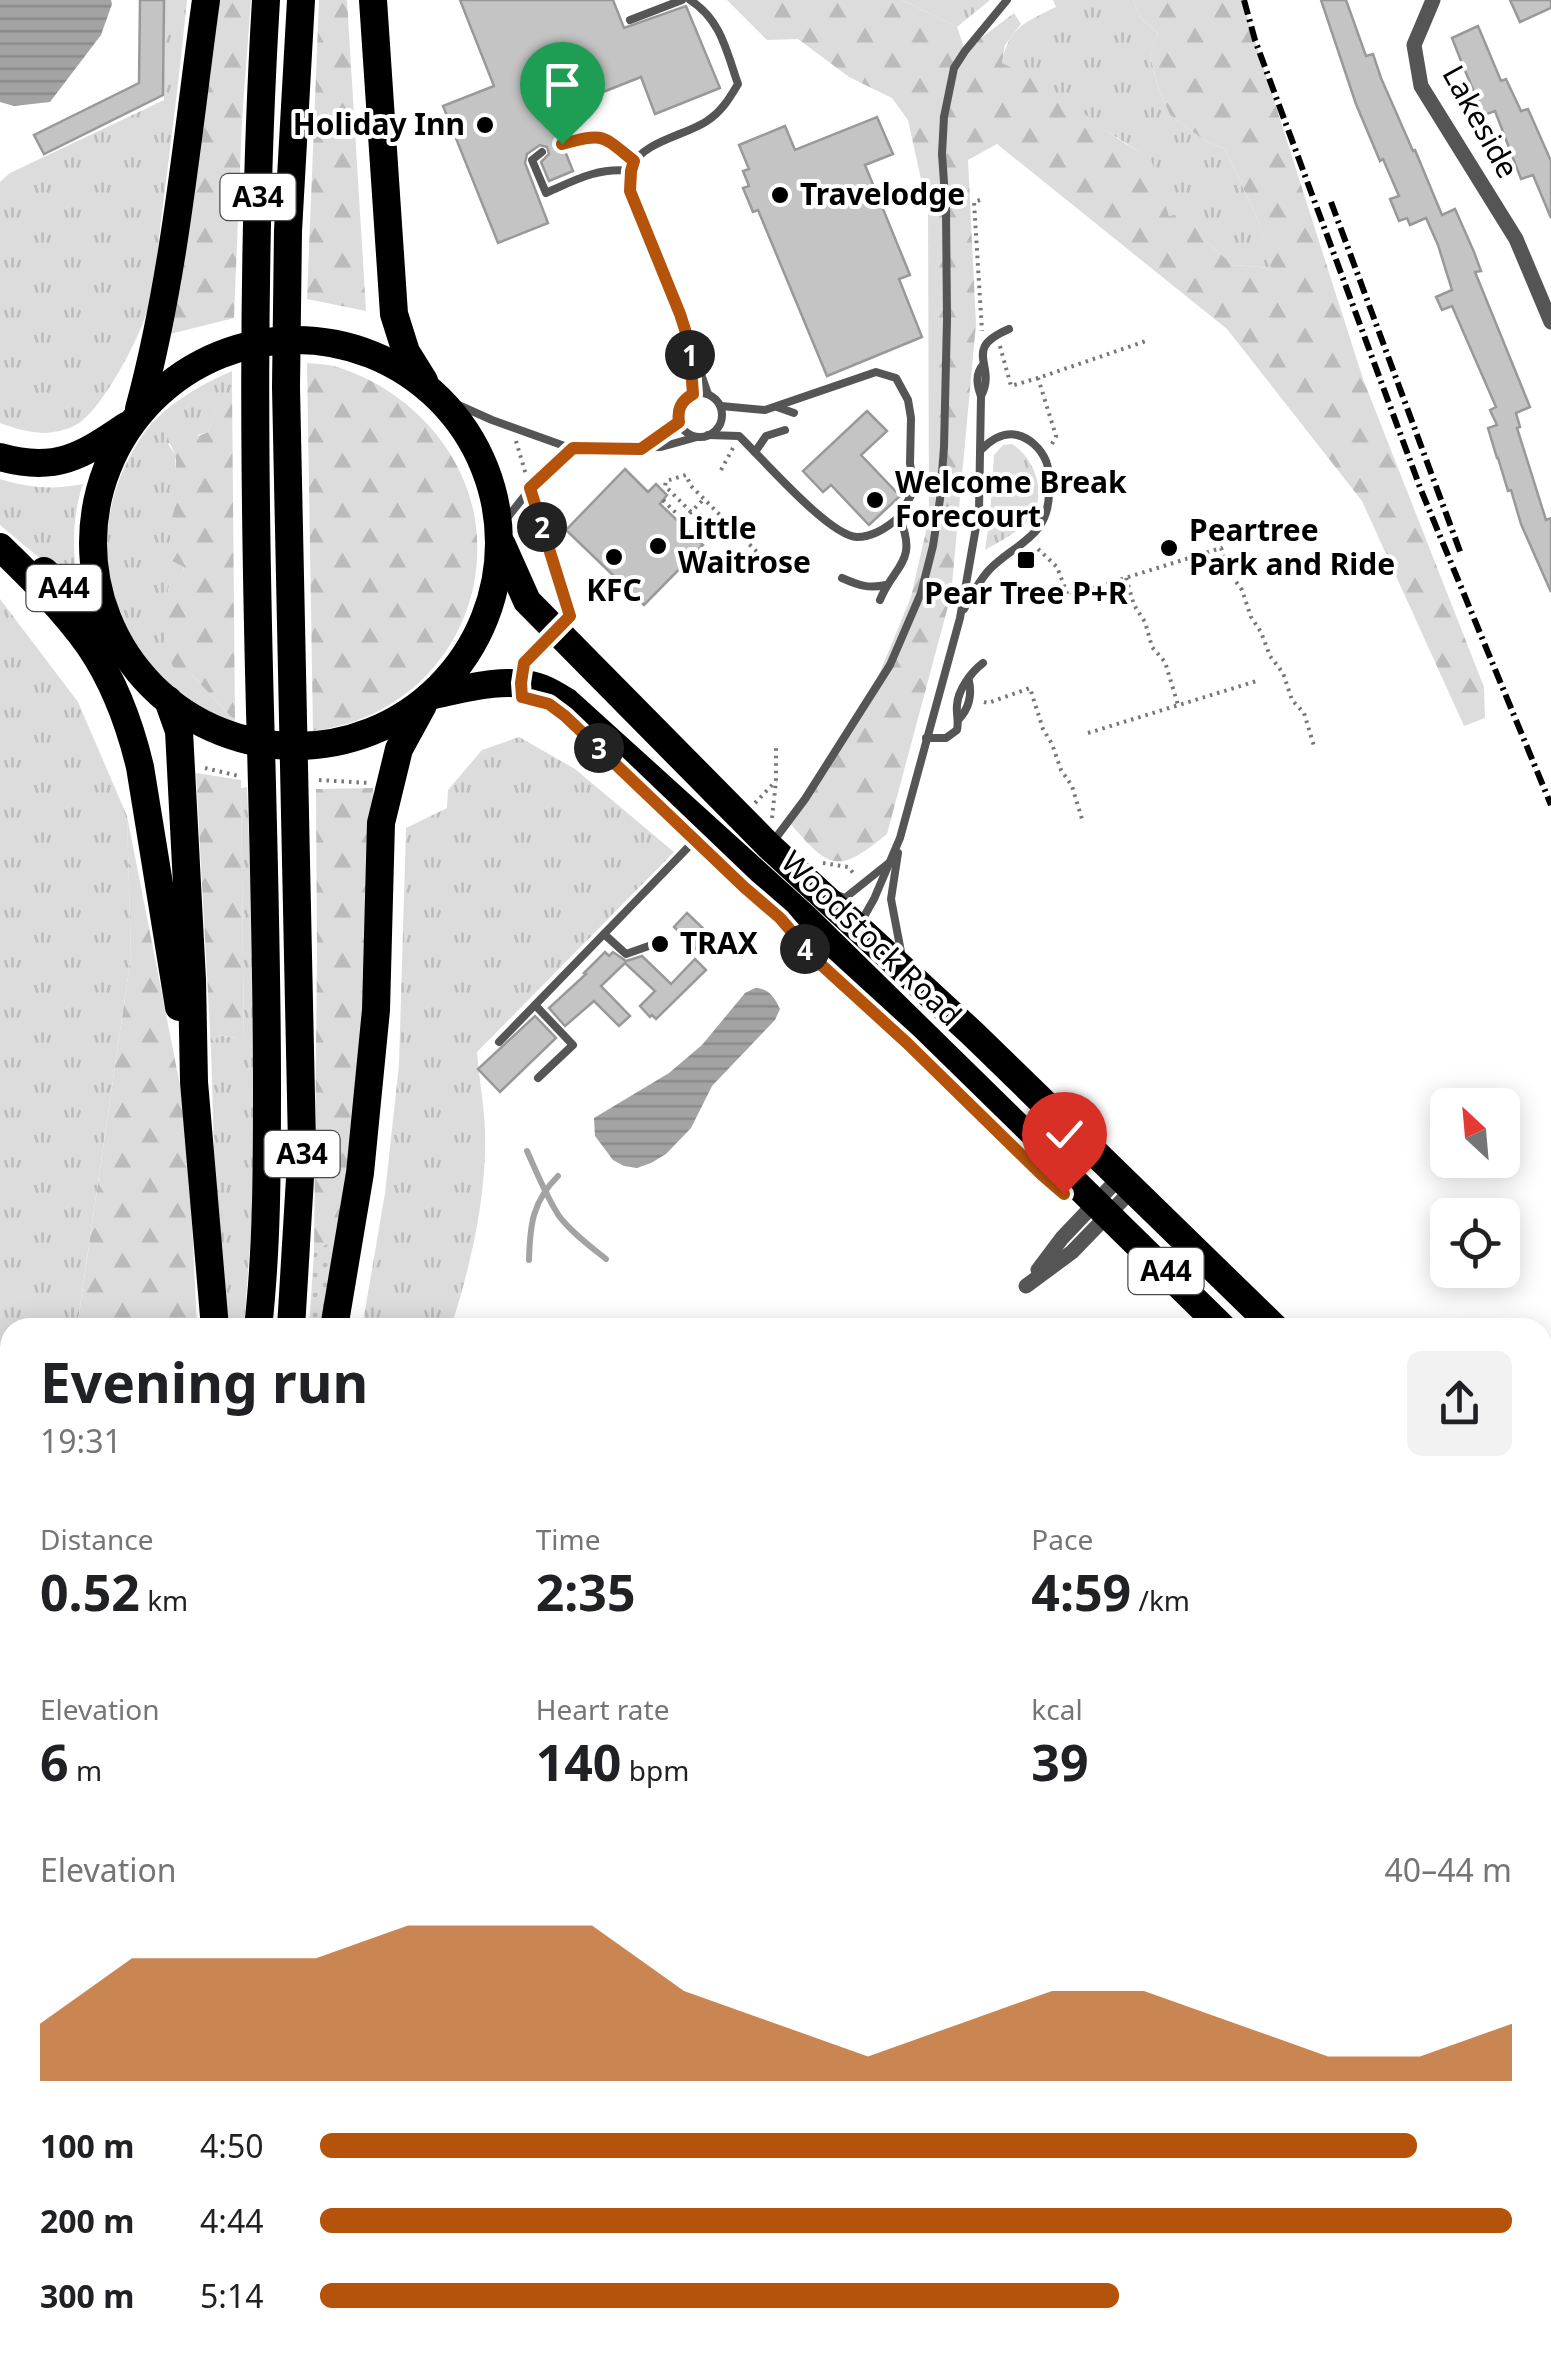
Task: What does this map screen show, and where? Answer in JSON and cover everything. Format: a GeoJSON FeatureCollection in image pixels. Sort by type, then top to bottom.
{"type":"FeatureCollection","features":[{"type":"Feature","properties":{"kind":"highway"},"geometry":{"type":"LineString","coordinates":[[206,0],[156,347],[132,418],[99,488],[94,513],[101,596],[122,646],[148,679],[168,700],[209,728],[237,739],[280,746],[355,737],[396,720],[429,699]]}},
{"type":"Feature","properties":{"kind":"highway","name":"A34"},"geometry":{"type":"LineString","coordinates":[[259,1318],[267,1171],[267,980],[255,403],[260,102],[266,0]]}},
{"type":"Feature","properties":{"kind":"highway","name":"A34"},"geometry":{"type":"LineString","coordinates":[[292,1318],[302,1145],[286,387],[293,124],[301,0]]}},
{"type":"Feature","properties":{"kind":"highway"},"geometry":{"type":"LineString","coordinates":[[373,0],[394,314],[406,352],[431,390]]}},
{"type":"Feature","properties":{"kind":"highway"},"geometry":{"type":"LineString","coordinates":[[0,457],[49,464],[87,452],[169,383],[200,363],[263,342],[317,342],[366,353],[397,366],[431,390],[464,424],[489,475],[501,536],[481,624],[458,666],[429,699],[399,748],[381,823],[376,1010],[360,1174],[336,1318]]}},
{"type":"Feature","properties":{"kind":"highway","name":"Woodstock Road"},"geometry":{"type":"LineString","coordinates":[[501,536],[527,600],[771,833],[814,888],[857,928]]}},
{"type":"Feature","properties":{"kind":"highway","name":"A44"},"geometry":{"type":"LineString","coordinates":[[0,537],[72,596],[122,646]]}},
{"type":"Feature","properties":{"kind":"highway"},"geometry":{"type":"LineString","coordinates":[[0,546],[89,645],[114,690],[135,746],[175,992],[194,1082]]}},
{"type":"Feature","properties":{"kind":"highway","name":"Woodstock Road"},"geometry":{"type":"LineString","coordinates":[[429,699],[486,685],[521,683],[543,688],[567,702],[804,917],[1213,1318]]}},
{"type":"Feature","properties":{"kind":"highway"},"geometry":{"type":"LineString","coordinates":[[168,700],[179,731],[194,1082],[214,1318]]}},
{"type":"Feature","properties":{"kind":"highway","name":"A44"},"geometry":{"type":"LineString","coordinates":[[857,928],[972,1034]]}},
{"type":"Feature","properties":{"kind":"highway","name":"Woodstock Road"},"geometry":{"type":"LineString","coordinates":[[972,1034],[1136,1188],[1265,1318]]}},
{"type":"Feature","properties":{"kind":"street","name":"Lakeside"},"geometry":{"type":"LineString","coordinates":[[1432,0],[1414,45],[1422,86],[1516,239],[1551,322]]}},
{"type":"Feature","properties":{"kind":"street"},"geometry":{"type":"LineString","coordinates":[[1102,1208],[1072,1252],[1026,1286],[1062,1238],[1102,1208],[1136,1188]]}},
{"type":"Feature","properties":{"kind":"lane"},"geometry":{"type":"LineString","coordinates":[[630,20],[682,0]]}},
{"type":"Feature","properties":{"kind":"lane"},"geometry":{"type":"LineString","coordinates":[[690,0],[707,11],[722,35],[738,84],[724,107],[704,123],[650,148],[634,161],[630,191],[708,394]]}},
{"type":"Feature","properties":{"kind":"lane"},"geometry":{"type":"LineString","coordinates":[[771,833],[806,799],[890,665],[921,593],[936,530],[944,447],[947,320],[944,116],[954,68],[1007,0]]}},
{"type":"Feature","properties":{"kind":"lane"},"geometry":{"type":"LineString","coordinates":[[562,144],[593,136],[606,138],[634,161]]}},
{"type":"Feature","properties":{"kind":"lane"},"geometry":{"type":"LineString","coordinates":[[542,152],[532,160],[546,193],[612,168],[631,171]]}},
{"type":"Feature","properties":{"kind":"lane"},"geometry":{"type":"LineString","coordinates":[[911,976],[900,952],[891,899],[900,838],[960,618],[979,510],[982,396],[978,370],[991,337],[1010,329]]}},
{"type":"Feature","properties":{"kind":"lane"},"geometry":{"type":"LineString","coordinates":[[689,342],[693,394]]}},
{"type":"Feature","properties":{"kind":"lane"},"geometry":{"type":"LineString","coordinates":[[431,390],[492,420],[573,448],[641,449],[703,436],[718,426],[722,420],[720,406],[708,394],[693,394],[682,402],[679,422],[686,432],[703,436],[739,436],[830,526],[855,537],[877,533],[899,517],[914,490],[911,418],[908,400],[896,378],[876,372],[765,410],[720,406]]}},
{"type":"Feature","properties":{"kind":"lane"},"geometry":{"type":"LineString","coordinates":[[776,407],[794,413]]}},
{"type":"Feature","properties":{"kind":"lane"},"geometry":{"type":"LineString","coordinates":[[641,449],[679,422]]}},
{"type":"Feature","properties":{"kind":"lane"},"geometry":{"type":"LineString","coordinates":[[755,452],[766,436],[785,430]]}},
{"type":"Feature","properties":{"kind":"lane"},"geometry":{"type":"LineString","coordinates":[[960,618],[990,569],[1029,540],[1048,509],[1045,458],[1028,441],[1016,435],[1001,435],[981,450]]}},
{"type":"Feature","properties":{"kind":"lane"},"geometry":{"type":"LineString","coordinates":[[501,536],[530,488],[573,448]]}},
{"type":"Feature","properties":{"kind":"lane"},"geometry":{"type":"LineString","coordinates":[[904,452],[910,464]]}},
{"type":"Feature","properties":{"kind":"lane"},"geometry":{"type":"LineString","coordinates":[[880,600],[886,585],[902,566],[906,531],[899,517]]}},
{"type":"Feature","properties":{"kind":"lane"},"geometry":{"type":"LineString","coordinates":[[842,578],[861,586],[886,585]]}},
{"type":"Feature","properties":{"kind":"lane"},"geometry":{"type":"LineString","coordinates":[[959,719],[956,710],[961,690],[982,663]]}},
{"type":"Feature","properties":{"kind":"lane"},"geometry":{"type":"LineString","coordinates":[[926,738],[946,738],[956,730],[969,700],[968,682]]}},
{"type":"Feature","properties":{"kind":"lane"},"geometry":{"type":"LineString","coordinates":[[498,1042],[706,829]]}},
{"type":"Feature","properties":{"kind":"lane"},"geometry":{"type":"LineString","coordinates":[[839,952],[874,899],[900,838]]}},
{"type":"Feature","properties":{"kind":"lane"},"geometry":{"type":"LineString","coordinates":[[814,888],[845,898],[890,862]]}},
{"type":"Feature","properties":{"kind":"lane"},"geometry":{"type":"LineString","coordinates":[[804,917],[835,962],[986,1106],[1023,1130]]}},
{"type":"Feature","properties":{"kind":"lane"},"geometry":{"type":"LineString","coordinates":[[604,934],[626,954],[663,941]]}},
{"type":"Feature","properties":{"kind":"lane"},"geometry":{"type":"LineString","coordinates":[[535,1005],[573,1045],[538,1078]]}},
{"type":"Feature","properties":{"kind":"lane"},"geometry":{"type":"LineString","coordinates":[[972,1034],[1016,1060]]}},
{"type":"Feature","properties":{"kind":"path"},"geometry":{"type":"LineString","coordinates":[[980,200],[974,202],[980,244],[982,332],[1000,347],[1012,377],[1011,386],[1146,341]]}},
{"type":"Feature","properties":{"kind":"path"},"geometry":{"type":"LineString","coordinates":[[1038,378],[1056,436],[1045,458]]}},
{"type":"Feature","properties":{"kind":"path"},"geometry":{"type":"LineString","coordinates":[[510,426],[570,616],[524,663],[521,683]]}},
{"type":"Feature","properties":{"kind":"path"},"geometry":{"type":"LineString","coordinates":[[691,512],[664,486],[666,480],[686,475],[691,486],[760,555]]}},
{"type":"Feature","properties":{"kind":"path"},"geometry":{"type":"LineString","coordinates":[[663,500],[683,520],[704,500]]}},
{"type":"Feature","properties":{"kind":"path"},"geometry":{"type":"LineString","coordinates":[[1029,540],[1057,567],[1068,596],[1221,548],[1242,590],[1250,617],[1283,672],[1292,700],[1304,712],[1314,746]]}},
{"type":"Feature","properties":{"kind":"path"},"geometry":{"type":"LineString","coordinates":[[1126,578],[1152,647],[1165,662],[1178,705]]}},
{"type":"Feature","properties":{"kind":"path"},"geometry":{"type":"LineString","coordinates":[[1088,733],[1260,680]]}},
{"type":"Feature","properties":{"kind":"path"},"geometry":{"type":"LineString","coordinates":[[969,700],[988,703],[1030,688],[1042,729],[1072,786],[1082,819]]}},
{"type":"Feature","properties":{"kind":"path"},"geometry":{"type":"LineString","coordinates":[[771,833],[776,748]]}},
{"type":"Feature","properties":{"kind":"path"},"geometry":{"type":"LineString","coordinates":[[755,803],[776,781]]}},
{"type":"Feature","properties":{"kind":"green space"},"geometry":{"type":"Polygon","coordinates":[[[165,0],[187,0],[156,270],[145,317],[119,372],[84,419],[64,430],[46,433],[0,423],[0,182],[10,173],[164,100],[165,0]]]}},
{"type":"Feature","properties":{"kind":"green space"},"geometry":{"type":"Polygon","coordinates":[[[218,0],[251,0],[234,318],[170,334],[218,0]]]}},
{"type":"Feature","properties":{"kind":"green space"},"geometry":{"type":"Polygon","coordinates":[[[319,0],[347,0],[366,311],[307,299],[319,0]]]}},
{"type":"Feature","properties":{"kind":"green space"},"geometry":{"type":"Polygon","coordinates":[[[727,0],[902,0],[957,27],[965,50],[1014,13],[1021,24],[1005,45],[1002,63],[1043,83],[1151,159],[1169,216],[1188,212],[1206,241],[1233,265],[1271,268],[1259,222],[1225,149],[1204,140],[1170,115],[1150,54],[1158,33],[1141,18],[1133,0],[1242,0],[1363,379],[1484,687],[1485,718],[1464,726],[1362,501],[1227,329],[997,144],[968,160],[976,324],[951,595],[887,834],[845,860],[825,858],[815,850],[790,823],[866,706],[911,597],[929,518],[928,211],[908,120],[892,98],[849,77],[798,39],[767,40],[727,0]]]}},
{"type":"Feature","properties":{"kind":"green space"},"geometry":{"type":"Polygon","coordinates":[[[902,0],[990,0],[957,27],[902,0]]]}},
{"type":"Feature","properties":{"kind":"green space"},"geometry":{"type":"Polygon","coordinates":[[[1053,0],[1133,0],[1141,18],[1158,33],[1150,55],[1170,115],[1204,140],[1225,149],[1259,222],[1272,268],[1233,265],[1206,241],[1188,213],[1169,216],[1150,159],[1002,63],[1014,33],[1056,7],[1053,0]]]}},
{"type":"Feature","properties":{"kind":"green space"},"geometry":{"type":"Polygon","coordinates":[[[307,363],[334,366],[363,377],[410,407],[430,427],[447,449],[470,499],[476,526],[477,564],[470,600],[457,633],[437,663],[413,688],[383,709],[350,723],[313,731],[307,363]]]}},
{"type":"Feature","properties":{"kind":"green space"},"geometry":{"type":"Polygon","coordinates":[[[232,371],[232,389],[217,406],[208,432],[168,444],[175,454],[173,513],[184,567],[182,574],[170,582],[168,594],[191,674],[235,721],[197,707],[165,685],[140,655],[122,621],[111,583],[107,543],[112,504],[125,466],[146,431],[181,399],[232,371]]]}},
{"type":"Feature","properties":{"kind":"green space"},"geometry":{"type":"Polygon","coordinates":[[[232,389],[235,721],[191,674],[174,669],[166,651],[162,614],[170,581],[182,574],[184,567],[172,561],[171,554],[170,532],[176,503],[169,490],[176,464],[168,429],[189,421],[198,436],[208,432],[217,405],[232,389]]]}},
{"type":"Feature","properties":{"kind":"green space"},"geometry":{"type":"Polygon","coordinates":[[[1012,444],[1027,458],[1036,476],[1036,507],[1023,526],[985,550],[994,455],[1003,445],[1012,444]]]}},
{"type":"Feature","properties":{"kind":"green space"},"geometry":{"type":"Polygon","coordinates":[[[0,479],[41,487],[83,484],[74,537],[78,590],[0,525],[0,479]]]}},
{"type":"Feature","properties":{"kind":"green space"},"geometry":{"type":"Polygon","coordinates":[[[0,599],[78,702],[127,816],[131,956],[78,1318],[0,1318],[0,599]]]}},
{"type":"Feature","properties":{"kind":"green space"},"geometry":{"type":"Polygon","coordinates":[[[519,737],[575,769],[674,852],[477,1052],[485,1130],[483,1180],[471,1255],[454,1318],[364,1318],[385,1193],[399,1065],[406,828],[447,808],[448,790],[482,750],[519,737]]]}},
{"type":"Feature","properties":{"kind":"green space"},"geometry":{"type":"Polygon","coordinates":[[[196,773],[241,780],[244,1047],[235,1038],[218,1035],[211,1049],[196,773]]]}},
{"type":"Feature","properties":{"kind":"green space"},"geometry":{"type":"Polygon","coordinates":[[[247,787],[256,1021],[255,1177],[245,1318],[222,1318],[211,1049],[217,1035],[235,1038],[244,1045],[241,788],[247,787]]]}},
{"type":"Feature","properties":{"kind":"green space"},"geometry":{"type":"Polygon","coordinates":[[[373,788],[359,1072],[336,1249],[329,1244],[314,1252],[316,789],[373,788]]]}},
{"type":"Feature","properties":{"kind":"green space"},"geometry":{"type":"Polygon","coordinates":[[[127,816],[187,1121],[197,1318],[78,1318],[131,956],[127,816]]]}},
{"type":"Feature","properties":{"kind":"green space"},"geometry":{"type":"Polygon","coordinates":[[[329,1243],[336,1249],[324,1318],[310,1318],[314,1252],[329,1243]]]}},
{"type":"Feature","properties":{"kind":"shaded area"},"geometry":{"type":"Polygon","coordinates":[[[0,0],[111,0],[101,35],[50,102],[14,106],[0,102],[0,0]]]}},
{"type":"Feature","properties":{"kind":"shaded area"},"geometry":{"type":"Polygon","coordinates":[[[755,988],[768,992],[776,1001],[780,1009],[775,1020],[712,1086],[691,1128],[666,1154],[651,1163],[637,1168],[613,1160],[595,1136],[594,1118],[669,1073],[702,1045],[745,993],[755,988]]]}},
{"type":"Feature","properties":{"kind":"building"},"geometry":{"type":"Polygon","coordinates":[[[140,0],[164,0],[163,95],[44,154],[34,135],[139,83],[140,0]]]}},
{"type":"Feature","properties":{"kind":"building","name":"Holiday Inn"},"geometry":{"type":"Polygon","coordinates":[[[460,0],[613,0],[624,28],[686,6],[720,88],[655,114],[641,77],[550,113],[559,137],[555,147],[565,151],[573,171],[549,181],[541,162],[549,154],[547,147],[540,145],[527,154],[525,163],[548,223],[498,243],[443,106],[494,86],[460,0]]]}},
{"type":"Feature","properties":{"kind":"building"},"geometry":{"type":"Polygon","coordinates":[[[1321,0],[1346,0],[1366,56],[1373,54],[1442,215],[1455,209],[1474,252],[1481,271],[1475,272],[1530,407],[1516,413],[1520,427],[1517,428],[1546,520],[1551,518],[1551,592],[1521,524],[1511,490],[1508,491],[1488,428],[1497,425],[1490,410],[1496,407],[1452,306],[1442,310],[1436,297],[1452,290],[1438,245],[1426,218],[1410,225],[1407,218],[1399,221],[1390,199],[1399,196],[1356,104],[1321,0]]]}},
{"type":"Feature","properties":{"kind":"building"},"geometry":{"type":"Polygon","coordinates":[[[1510,0],[1551,0],[1551,8],[1520,22],[1510,0]]]}},
{"type":"Feature","properties":{"kind":"building"},"geometry":{"type":"Polygon","coordinates":[[[1478,26],[1501,81],[1506,79],[1521,111],[1528,109],[1551,161],[1551,218],[1533,175],[1521,179],[1495,111],[1484,115],[1452,38],[1478,26]]]}},
{"type":"Feature","properties":{"kind":"building"},"geometry":{"type":"Polygon","coordinates":[[[877,117],[893,154],[865,165],[910,275],[899,279],[922,337],[827,376],[758,210],[753,212],[743,188],[749,186],[743,171],[749,169],[739,145],[785,126],[795,150],[877,117]]]}},
{"type":"Feature","properties":{"kind":"building"},"geometry":{"type":"Polygon","coordinates":[[[867,411],[887,431],[861,455],[900,496],[869,525],[831,485],[823,492],[803,471],[867,411]]]}},
{"type":"Feature","properties":{"kind":"building"},"geometry":{"type":"Polygon","coordinates":[[[625,469],[648,492],[656,484],[667,495],[660,504],[703,545],[644,605],[566,530],[625,469]]]}},
{"type":"Feature","properties":{"kind":"building"},"geometry":{"type":"Polygon","coordinates":[[[687,913],[713,938],[699,952],[674,927],[687,913]]]}},
{"type":"Feature","properties":{"kind":"building"},"geometry":{"type":"Polygon","coordinates":[[[605,952],[609,956],[613,952],[626,961],[642,956],[671,984],[695,959],[706,970],[656,1019],[640,1006],[655,991],[625,963],[601,986],[630,1016],[619,1026],[594,1001],[565,1026],[549,1008],[605,952]]]}},
{"type":"Feature","properties":{"kind":"building"},"geometry":{"type":"Polygon","coordinates":[[[535,1016],[556,1038],[500,1092],[478,1069],[535,1016]]]}},
{"type":"Feature","properties":{"kind":"waterway"},"geometry":{"type":"LineString","coordinates":[[527,1151],[559,1216],[606,1259]]}},
{"type":"Feature","properties":{"kind":"waterway"},"geometry":{"type":"LineString","coordinates":[[529,1260],[534,1215],[558,1176]]}},
{"type":"Feature","properties":{"kind":"railway"},"geometry":{"type":"LineString","coordinates":[[1244,0],[1255,40],[1421,490],[1551,805]]}},
{"type":"Feature","properties":{"kind":"railway"},"geometry":{"type":"LineString","coordinates":[[1331,202],[1461,554]]}},
{"type":"Feature","properties":{"kind":"place","name":"Holiday Inn"},"geometry":{"type":"Point","coordinates":[485,125]}},
{"type":"Feature","properties":{"kind":"place","name":"Travelodge"},"geometry":{"type":"Point","coordinates":[780,195]}},
{"type":"Feature","properties":{"kind":"place","name":"Welcome Break Forecourt"},"geometry":{"type":"Point","coordinates":[875,500]}},
{"type":"Feature","properties":{"kind":"place","name":"Little Waitrose"},"geometry":{"type":"Point","coordinates":[658,546]}},
{"type":"Feature","properties":{"kind":"place","name":"Peartree Park and Ride"},"geometry":{"type":"Point","coordinates":[1169,548]}},
{"type":"Feature","properties":{"kind":"place","name":"KFC"},"geometry":{"type":"Point","coordinates":[614,557]}},
{"type":"Feature","properties":{"kind":"place","name":"Pear Tree P+R"},"geometry":{"type":"Point","coordinates":[1026,560]}},
{"type":"Feature","properties":{"kind":"place","name":"TRAX"},"geometry":{"type":"Point","coordinates":[660,944]}},
{"type":"Feature","properties":{"kind":"route"},"geometry":{"type":"LineString","coordinates":[[562,144],[593,136],[606,138],[634,161],[630,191],[689,342],[693,394],[682,402],[679,422],[641,449],[573,448],[530,488],[570,616],[524,663],[522,697],[549,704],[565,716],[1064,1194]]}}]}
